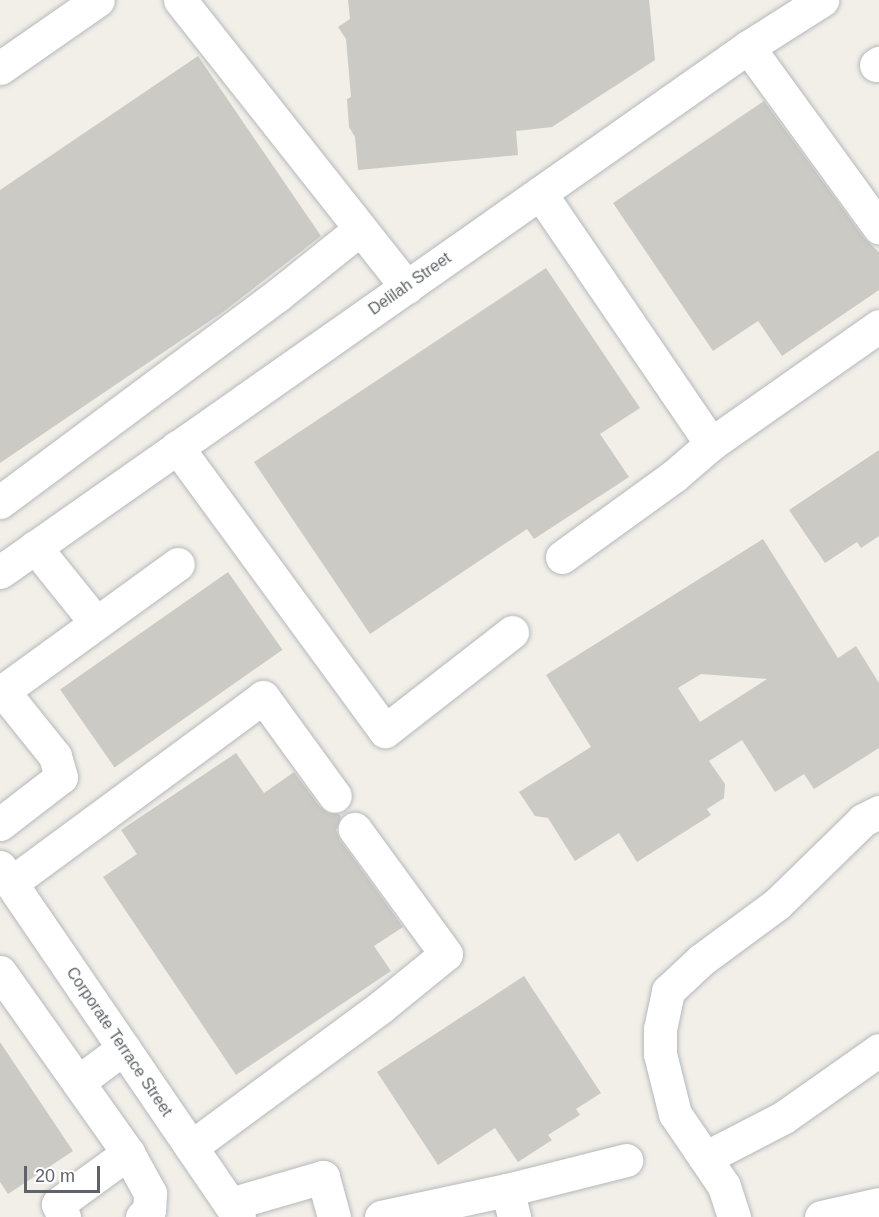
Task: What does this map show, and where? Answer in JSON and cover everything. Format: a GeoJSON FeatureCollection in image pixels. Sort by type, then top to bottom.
{"type":"FeatureCollection","features":[{"type":"Feature","properties":{"kind":"street"},"geometry":{"type":"LineString","coordinates":[[0,68],[98,0]]}},
{"type":"Feature","properties":{"kind":"street"},"geometry":{"type":"LineString","coordinates":[[180,0],[407,287]]}},
{"type":"Feature","properties":{"kind":"street","name":"Delilah Street"},"geometry":{"type":"LineString","coordinates":[[0,572],[748,46],[770,14],[822,0]]}},
{"type":"Feature","properties":{"kind":"street"},"geometry":{"type":"LineString","coordinates":[[748,46],[879,227]]}},
{"type":"Feature","properties":{"kind":"street"},"geometry":{"type":"LineString","coordinates":[[540,193],[711,444]]}},
{"type":"Feature","properties":{"kind":"street"},"geometry":{"type":"LineString","coordinates":[[0,502],[279,294],[360,229]]}},
{"type":"Feature","properties":{"kind":"street"},"geometry":{"type":"LineString","coordinates":[[562,556],[674,476],[711,444],[879,326]]}},
{"type":"Feature","properties":{"kind":"street"},"geometry":{"type":"LineString","coordinates":[[177,447],[385,731],[512,632]]}},
{"type":"Feature","properties":{"kind":"street"},"geometry":{"type":"LineString","coordinates":[[35,547],[96,623]]}},
{"type":"Feature","properties":{"kind":"street"},"geometry":{"type":"LineString","coordinates":[[0,824],[61,777],[55,756],[3,691],[178,564]]}},
{"type":"Feature","properties":{"kind":"street"},"geometry":{"type":"LineString","coordinates":[[6,875],[263,697],[335,796]]}},
{"type":"Feature","properties":{"kind":"street"},"geometry":{"type":"LineString","coordinates":[[734,1217],[724,1186],[675,1114],[660,1054],[660,1029],[668,992],[701,960],[777,904],[863,820],[879,812]]}},
{"type":"Feature","properties":{"kind":"street"},"geometry":{"type":"LineString","coordinates":[[191,1147],[316,1056],[446,954],[355,829]]}},
{"type":"Feature","properties":{"kind":"street","name":"Corporate Terrace Street"},"geometry":{"type":"LineString","coordinates":[[6,875],[234,1211]]}},
{"type":"Feature","properties":{"kind":"street"},"geometry":{"type":"LineString","coordinates":[[0,972],[128,1153],[150,1193],[148,1210],[142,1217]]}},
{"type":"Feature","properties":{"kind":"street"},"geometry":{"type":"LineString","coordinates":[[78,1082],[124,1048]]}},
{"type":"Feature","properties":{"kind":"street"},"geometry":{"type":"LineString","coordinates":[[705,1158],[784,1117],[879,1050]]}},
{"type":"Feature","properties":{"kind":"street"},"geometry":{"type":"LineString","coordinates":[[64,1217],[58,1204],[128,1153]]}},
{"type":"Feature","properties":{"kind":"street"},"geometry":{"type":"LineString","coordinates":[[381,1217],[510,1203],[626,1160]]}},
{"type":"Feature","properties":{"kind":"street"},"geometry":{"type":"LineString","coordinates":[[234,1211],[323,1177],[334,1217]]}},
{"type":"Feature","properties":{"kind":"street"},"geometry":{"type":"LineString","coordinates":[[821,1217],[879,1204]]}},
{"type":"Feature","properties":{"kind":"building"},"geometry":{"type":"Polygon","coordinates":[[[348,0],[649,0],[655,60],[552,127],[516,131],[518,155],[358,170],[355,137],[349,127],[347,99],[351,97],[346,39],[338,27],[350,19],[348,0]]]}},
{"type":"Feature","properties":{"kind":"building"},"geometry":{"type":"Polygon","coordinates":[[[198,56],[321,236],[223,312],[0,463],[0,190],[198,56]]]}},
{"type":"Feature","properties":{"kind":"building"},"geometry":{"type":"Polygon","coordinates":[[[764,101],[864,238],[879,252],[879,290],[782,356],[758,321],[713,351],[613,203],[764,101]]]}},
{"type":"Feature","properties":{"kind":"building"},"geometry":{"type":"Polygon","coordinates":[[[546,268],[640,408],[600,434],[629,477],[534,539],[527,529],[370,634],[254,462],[546,268]]]}},
{"type":"Feature","properties":{"kind":"building"},"geometry":{"type":"Polygon","coordinates":[[[879,450],[879,536],[861,548],[857,542],[825,563],[789,510],[879,450]]]}},
{"type":"Feature","properties":{"kind":"building"},"geometry":{"type":"Polygon","coordinates":[[[763,539],[838,658],[856,646],[879,683],[879,748],[814,789],[804,774],[775,792],[742,740],[709,761],[725,784],[724,798],[707,809],[711,815],[637,862],[619,833],[575,861],[548,818],[535,816],[519,792],[591,747],[546,675],[763,539]],[[701,674],[678,688],[700,722],[767,679],[701,674]]]}},
{"type":"Feature","properties":{"kind":"building"},"geometry":{"type":"Polygon","coordinates":[[[228,572],[282,650],[115,767],[60,690],[228,572]]]}},
{"type":"Feature","properties":{"kind":"building"},"geometry":{"type":"Polygon","coordinates":[[[236,753],[264,793],[294,772],[320,807],[328,813],[339,814],[341,817],[336,830],[340,840],[403,927],[374,946],[391,971],[236,1075],[103,877],[137,854],[121,830],[236,753]]]}},
{"type":"Feature","properties":{"kind":"building"},"geometry":{"type":"Polygon","coordinates":[[[524,976],[601,1093],[576,1109],[580,1115],[548,1135],[552,1140],[518,1162],[495,1128],[438,1165],[377,1072],[524,976]]]}},
{"type":"Feature","properties":{"kind":"building"},"geometry":{"type":"Polygon","coordinates":[[[0,1042],[73,1151],[8,1194],[0,1182],[0,1042]]]}}]}
